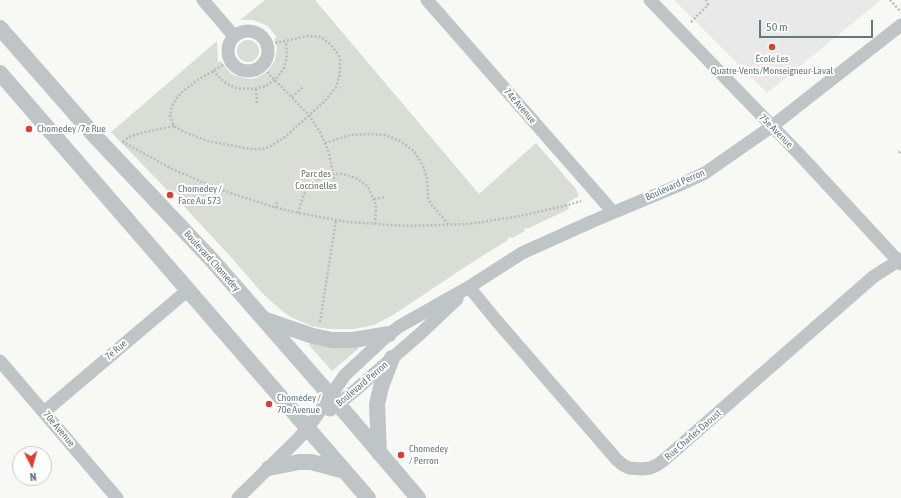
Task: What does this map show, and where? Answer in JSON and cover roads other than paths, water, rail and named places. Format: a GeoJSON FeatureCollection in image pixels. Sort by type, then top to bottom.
{"type":"FeatureCollection","features":[{"type":"Feature","properties":{"kind":"street"},"geometry":{"type":"LineString","coordinates":[[203,0],[234,36]]}},
{"type":"Feature","properties":{"kind":"street","name":"74e Avenue"},"geometry":{"type":"LineString","coordinates":[[427,0],[613,212]]}},
{"type":"Feature","properties":{"kind":"street","name":"75e Avenue"},"geometry":{"type":"LineString","coordinates":[[650,0],[900,261]]}},
{"type":"Feature","properties":{"kind":"street","name":"Boulevard Perron"},"geometry":{"type":"LineString","coordinates":[[334,400],[345,375],[390,334],[410,320],[469,287],[522,253],[705,173],[771,127],[901,25]]}},
{"type":"Feature","properties":{"kind":"street","name":"Boulevard Chomedey"},"geometry":{"type":"LineString","coordinates":[[0,28],[93,134],[191,238],[264,320],[418,498]]}},
{"type":"Feature","properties":{"kind":"street"},"geometry":{"type":"LineString","coordinates":[[0,73],[368,498]]}},
{"type":"Feature","properties":{"kind":"street","name":"Rue Charles Daoust"},"geometry":{"type":"LineString","coordinates":[[469,287],[617,460],[629,468],[643,469],[650,468],[664,460],[873,278],[900,261]]}},
{"type":"Feature","properties":{"kind":"street","name":"Boulevard Perron"},"geometry":{"type":"LineString","coordinates":[[308,428],[334,400],[392,358],[420,334],[469,287]]}},
{"type":"Feature","properties":{"kind":"street","name":"7e Rue"},"geometry":{"type":"LineString","coordinates":[[44,412],[188,290]]}},
{"type":"Feature","properties":{"kind":"street"},"geometry":{"type":"LineString","coordinates":[[264,320],[307,335],[328,339],[353,340],[390,334]]}},
{"type":"Feature","properties":{"kind":"street"},"geometry":{"type":"LineString","coordinates":[[379,453],[377,404],[381,387],[392,358]]}},
{"type":"Feature","properties":{"kind":"street","name":"70e Avenue"},"geometry":{"type":"LineString","coordinates":[[0,361],[117,498]]}},
{"type":"Feature","properties":{"kind":"street"},"geometry":{"type":"LineString","coordinates":[[238,498],[294,445],[308,428]]}},
{"type":"Feature","properties":{"kind":"street"},"geometry":{"type":"LineString","coordinates":[[269,468],[298,462],[311,462],[345,471]]}},
{"type":"Feature","properties":{"kind":"place","name":"École Les Quatre-Vents/Monseigneur-Laval"},"geometry":{"type":"Point","coordinates":[772,47]}},
{"type":"Feature","properties":{"kind":"place","name":"Chomedey /7e Rue"},"geometry":{"type":"Point","coordinates":[29,129]}},
{"type":"Feature","properties":{"kind":"place","name":"Chomedey / Face Au 573"},"geometry":{"type":"Point","coordinates":[170,195]}},
{"type":"Feature","properties":{"kind":"place","name":"Chomedey / 70e Avenue"},"geometry":{"type":"Point","coordinates":[269,404]}},
{"type":"Feature","properties":{"kind":"place","name":"Chomedey / Perron"},"geometry":{"type":"Point","coordinates":[401,455]}},
{"type":"Feature","properties":{"kind":"park label","name":"Parc des Coccinelles"},"geometry":{"type":"Point","coordinates":[316,180]}}]}
